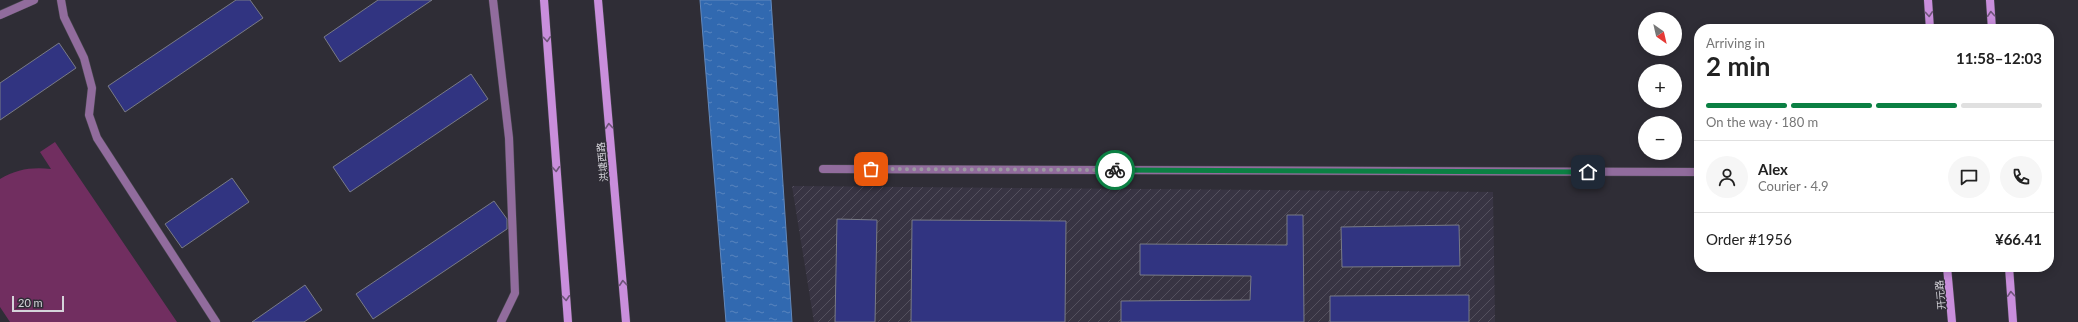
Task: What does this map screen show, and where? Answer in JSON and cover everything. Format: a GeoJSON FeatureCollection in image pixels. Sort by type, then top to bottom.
{"type":"FeatureCollection","features":[{"type":"Feature","properties":{"kind":"main road"},"geometry":{"type":"LineString","coordinates":[[544,0],[568,322]]}},
{"type":"Feature","properties":{"kind":"main road","name":"洪塘西路"},"geometry":{"type":"LineString","coordinates":[[598,0],[626,322]]}},
{"type":"Feature","properties":{"kind":"main road"},"geometry":{"type":"LineString","coordinates":[[1928,0],[1930,24]]}},
{"type":"Feature","properties":{"kind":"main road"},"geometry":{"type":"LineString","coordinates":[[1990,0],[1992,24]]}},
{"type":"Feature","properties":{"kind":"main road","name":"开元路"},"geometry":{"type":"LineString","coordinates":[[1947,272],[1952,322]]}},
{"type":"Feature","properties":{"kind":"main road"},"geometry":{"type":"LineString","coordinates":[[2009,272],[2013,322]]}},
{"type":"Feature","properties":{"kind":"street"},"geometry":{"type":"LineString","coordinates":[[0,15],[34,0]]}},
{"type":"Feature","properties":{"kind":"street"},"geometry":{"type":"LineString","coordinates":[[61,0],[64,17],[84,58],[92,88],[89,115],[97,138],[216,322]]}},
{"type":"Feature","properties":{"kind":"street"},"geometry":{"type":"LineString","coordinates":[[493,0],[509,138],[515,292],[501,322]]}},
{"type":"Feature","properties":{"kind":"street"},"geometry":{"type":"LineString","coordinates":[[823,169],[1694,172]]}},
{"type":"Feature","properties":{"kind":"shaded area"},"geometry":{"type":"Polygon","coordinates":[[[55,142],[177,322],[10,322],[0,307],[0,179],[12,173],[25,170],[37,168],[51,169],[40,152],[55,142]]]}},
{"type":"Feature","properties":{"kind":"shaded area"},"geometry":{"type":"Polygon","coordinates":[[[792,186],[1493,192],[1495,322],[814,322],[792,186]]]}},
{"type":"Feature","properties":{"kind":"water"},"geometry":{"type":"Polygon","coordinates":[[[700,0],[771,0],[792,322],[726,322],[700,0]]]}},
{"type":"Feature","properties":{"kind":"building"},"geometry":{"type":"Polygon","coordinates":[[[236,0],[250,0],[263,18],[125,112],[108,86],[236,0]]]}},
{"type":"Feature","properties":{"kind":"building"},"geometry":{"type":"Polygon","coordinates":[[[378,0],[432,0],[340,62],[324,37],[378,0]]]}},
{"type":"Feature","properties":{"kind":"building"},"geometry":{"type":"Polygon","coordinates":[[[59,43],[76,68],[0,120],[0,83],[59,43]]]}},
{"type":"Feature","properties":{"kind":"building"},"geometry":{"type":"Polygon","coordinates":[[[471,74],[488,99],[350,192],[333,167],[471,74]]]}},
{"type":"Feature","properties":{"kind":"building"},"geometry":{"type":"Polygon","coordinates":[[[232,178],[249,202],[182,248],[165,224],[232,178]]]}},
{"type":"Feature","properties":{"kind":"building"},"geometry":{"type":"Polygon","coordinates":[[[494,201],[507,219],[507,229],[373,319],[356,294],[494,201]]]}},
{"type":"Feature","properties":{"kind":"building"},"geometry":{"type":"Polygon","coordinates":[[[1287,215],[1303,215],[1304,322],[1121,322],[1121,301],[1250,300],[1251,276],[1140,275],[1140,244],[1287,245],[1287,215]]]}},
{"type":"Feature","properties":{"kind":"building"},"geometry":{"type":"Polygon","coordinates":[[[837,219],[877,220],[875,322],[835,322],[837,219]]]}},
{"type":"Feature","properties":{"kind":"building"},"geometry":{"type":"Polygon","coordinates":[[[912,220],[1066,221],[1065,322],[911,322],[912,220]]]}},
{"type":"Feature","properties":{"kind":"building"},"geometry":{"type":"Polygon","coordinates":[[[1459,225],[1460,266],[1342,267],[1341,227],[1459,225]]]}},
{"type":"Feature","properties":{"kind":"building"},"geometry":{"type":"Polygon","coordinates":[[[305,285],[322,310],[304,322],[252,322],[305,285]]]}},
{"type":"Feature","properties":{"kind":"building"},"geometry":{"type":"Polygon","coordinates":[[[1469,295],[1469,322],[1330,322],[1330,296],[1469,295]]]}},
{"type":"Feature","properties":{"kind":"way so far"},"geometry":{"type":"LineString","coordinates":[[871,169],[1115,170]]}},
{"type":"Feature","properties":{"kind":"route"},"geometry":{"type":"LineString","coordinates":[[1115,170],[1588,172]]}}]}
